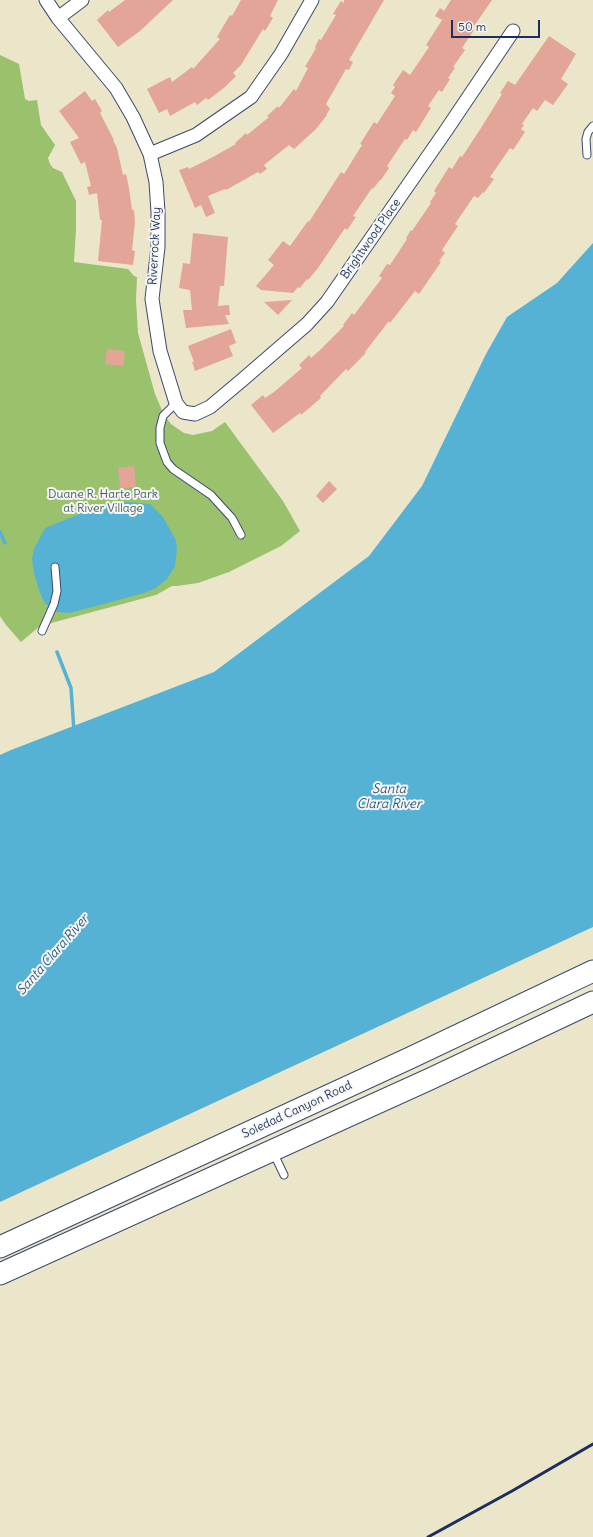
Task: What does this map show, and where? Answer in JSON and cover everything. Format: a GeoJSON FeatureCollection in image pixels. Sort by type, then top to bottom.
{"type":"FeatureCollection","features":[{"type":"Feature","properties":{"kind":"main road","name":"Soledad Canyon Road"},"geometry":{"type":"LineString","coordinates":[[0,1248],[593,971]]}},
{"type":"Feature","properties":{"kind":"main road"},"geometry":{"type":"LineString","coordinates":[[430,1079],[430,1070],[433,1064],[440,1058],[545,1008],[552,1000],[555,990]]}},
{"type":"Feature","properties":{"kind":"main road"},"geometry":{"type":"LineString","coordinates":[[0,1274],[430,1079],[593,1002]]}},
{"type":"Feature","properties":{"kind":"street","name":"Riverrock Way"},"geometry":{"type":"LineString","coordinates":[[46,0],[58,18],[116,88],[134,117],[150,154],[156,182],[158,212],[158,247],[152,299],[160,351],[176,403]]}},
{"type":"Feature","properties":{"kind":"street"},"geometry":{"type":"LineString","coordinates":[[58,18],[82,0]]}},
{"type":"Feature","properties":{"kind":"street"},"geometry":{"type":"LineString","coordinates":[[150,154],[196,135],[251,96],[281,54],[312,0]]}},
{"type":"Feature","properties":{"kind":"street","name":"Brightwood Place"},"geometry":{"type":"LineString","coordinates":[[176,403],[183,412],[195,414],[210,407],[307,324],[327,302],[446,132],[512,31]]}},
{"type":"Feature","properties":{"kind":"lane"},"geometry":{"type":"LineString","coordinates":[[586,154],[586,139],[588,132],[593,126]]}},
{"type":"Feature","properties":{"kind":"lane"},"geometry":{"type":"LineString","coordinates":[[176,403],[163,416],[160,428],[160,443],[167,462],[179,474],[211,495],[232,518],[241,535]]}},
{"type":"Feature","properties":{"kind":"lane"},"geometry":{"type":"LineString","coordinates":[[42,630],[54,604],[57,591],[55,567]]}},
{"type":"Feature","properties":{"kind":"lane"},"geometry":{"type":"LineString","coordinates":[[272,1151],[284,1175]]}},
{"type":"Feature","properties":{"kind":"green space","name":"Duane R. Harte Park at River Village"},"geometry":{"type":"Polygon","coordinates":[[[0,55],[19,64],[25,99],[29,101],[37,100],[41,125],[55,145],[48,158],[50,164],[53,168],[62,172],[76,201],[74,262],[128,269],[134,276],[137,277],[136,300],[138,333],[155,394],[164,415],[171,424],[184,433],[193,435],[212,431],[225,422],[283,501],[300,531],[281,546],[229,572],[198,583],[172,586],[156,595],[40,626],[21,642],[0,616],[0,55]]]}},
{"type":"Feature","properties":{"kind":"water","name":"Santa Clara River"},"geometry":{"type":"Polygon","coordinates":[[[593,243],[593,927],[0,1202],[0,755],[214,672],[369,556],[422,486],[486,354],[507,317],[557,283],[593,243]]]}},
{"type":"Feature","properties":{"kind":"water"},"geometry":{"type":"Polygon","coordinates":[[[128,502],[150,504],[163,517],[176,540],[177,549],[175,566],[167,579],[156,588],[144,593],[70,613],[52,610],[44,602],[39,590],[32,559],[34,549],[45,528],[99,506],[128,502]]]}},
{"type":"Feature","properties":{"kind":"building"},"geometry":{"type":"Polygon","coordinates":[[[125,0],[173,0],[140,31],[118,47],[97,20],[108,10],[109,12],[125,0]]]}},
{"type":"Feature","properties":{"kind":"building"},"geometry":{"type":"Polygon","coordinates":[[[241,0],[278,0],[270,16],[273,18],[265,31],[263,29],[241,65],[233,73],[236,76],[208,100],[206,98],[197,105],[195,102],[170,116],[167,109],[159,113],[147,89],[170,77],[172,82],[192,67],[193,69],[220,39],[217,37],[241,0]]]}},
{"type":"Feature","properties":{"kind":"building"},"geometry":{"type":"Polygon","coordinates":[[[344,0],[384,0],[349,60],[353,62],[349,70],[346,69],[326,104],[330,109],[327,115],[316,129],[294,149],[289,145],[264,165],[267,169],[260,174],[258,172],[226,190],[225,189],[208,196],[215,213],[206,217],[201,205],[195,208],[179,170],[188,167],[189,169],[236,144],[235,143],[246,133],[247,135],[269,117],[267,116],[278,106],[279,108],[294,89],[296,91],[308,68],[305,67],[316,48],[315,47],[319,39],[321,40],[336,15],[333,14],[341,1],[344,3],[344,0]]]}},
{"type":"Feature","properties":{"kind":"building"},"geometry":{"type":"Polygon","coordinates":[[[451,0],[492,0],[472,29],[474,30],[462,48],[465,50],[453,67],[455,68],[448,78],[450,79],[442,92],[439,90],[428,106],[431,108],[416,132],[413,130],[407,140],[405,139],[387,166],[389,168],[381,180],[373,189],[372,188],[353,216],[356,217],[347,230],[345,228],[308,280],[307,279],[300,288],[298,287],[293,293],[261,290],[256,286],[274,265],[268,260],[283,241],[290,246],[308,221],[309,222],[341,172],[344,174],[374,122],[377,124],[395,96],[391,93],[395,87],[393,85],[403,70],[410,75],[429,47],[426,45],[442,20],[435,16],[440,8],[444,11],[451,0]]]}},
{"type":"Feature","properties":{"kind":"building"},"geometry":{"type":"Polygon","coordinates":[[[549,36],[576,54],[561,79],[568,84],[553,105],[545,100],[537,111],[533,108],[522,124],[524,125],[521,129],[525,132],[513,150],[510,148],[490,177],[494,179],[484,193],[483,192],[478,198],[474,196],[455,224],[458,226],[442,250],[445,253],[439,261],[441,262],[419,294],[415,291],[390,323],[389,321],[365,352],[366,353],[348,371],[346,369],[320,396],[321,398],[301,415],[300,413],[273,433],[251,405],[263,395],[265,398],[274,392],[302,368],[299,365],[309,355],[311,358],[320,350],[344,326],[343,325],[352,313],[354,315],[382,278],[379,276],[387,264],[390,265],[407,239],[406,238],[411,230],[412,231],[431,203],[430,202],[436,193],[434,191],[449,167],[452,169],[460,156],[462,157],[502,94],[500,93],[508,81],[515,85],[549,36]]]}},
{"type":"Feature","properties":{"kind":"building"},"geometry":{"type":"Polygon","coordinates":[[[85,91],[92,101],[95,99],[102,111],[100,113],[117,148],[123,175],[126,174],[132,210],[134,210],[135,222],[132,250],[135,251],[133,265],[98,261],[102,220],[100,220],[97,193],[89,195],[87,187],[91,186],[85,162],[81,164],[70,142],[79,138],[59,111],[85,91]]]}},
{"type":"Feature","properties":{"kind":"building"},"geometry":{"type":"Polygon","coordinates":[[[193,233],[228,237],[224,286],[220,286],[218,306],[229,305],[230,315],[225,315],[229,324],[186,328],[183,310],[192,310],[190,290],[179,288],[183,263],[190,264],[193,233]]]}},
{"type":"Feature","properties":{"kind":"building"},"geometry":{"type":"Polygon","coordinates":[[[292,300],[278,315],[264,302],[292,300]]]}},
{"type":"Feature","properties":{"kind":"building"},"geometry":{"type":"Polygon","coordinates":[[[231,329],[236,343],[229,346],[233,356],[195,371],[192,362],[194,362],[188,346],[231,329]]]}},
{"type":"Feature","properties":{"kind":"building"},"geometry":{"type":"Polygon","coordinates":[[[107,349],[125,351],[123,366],[105,364],[107,349]]]}},
{"type":"Feature","properties":{"kind":"building"},"geometry":{"type":"Polygon","coordinates":[[[134,466],[136,487],[120,488],[118,468],[134,466]]]}},
{"type":"Feature","properties":{"kind":"building"},"geometry":{"type":"Polygon","coordinates":[[[329,481],[337,489],[323,503],[316,496],[329,481]]]}},
{"type":"Feature","properties":{"kind":"waterway"},"geometry":{"type":"LineString","coordinates":[[0,532],[5,543]]}},
{"type":"Feature","properties":{"kind":"waterway"},"geometry":{"type":"LineString","coordinates":[[57,652],[71,688],[74,731]]}},
{"type":"Feature","properties":{"kind":"railway"},"geometry":{"type":"LineString","coordinates":[[428,1537],[593,1444]]}}]}
